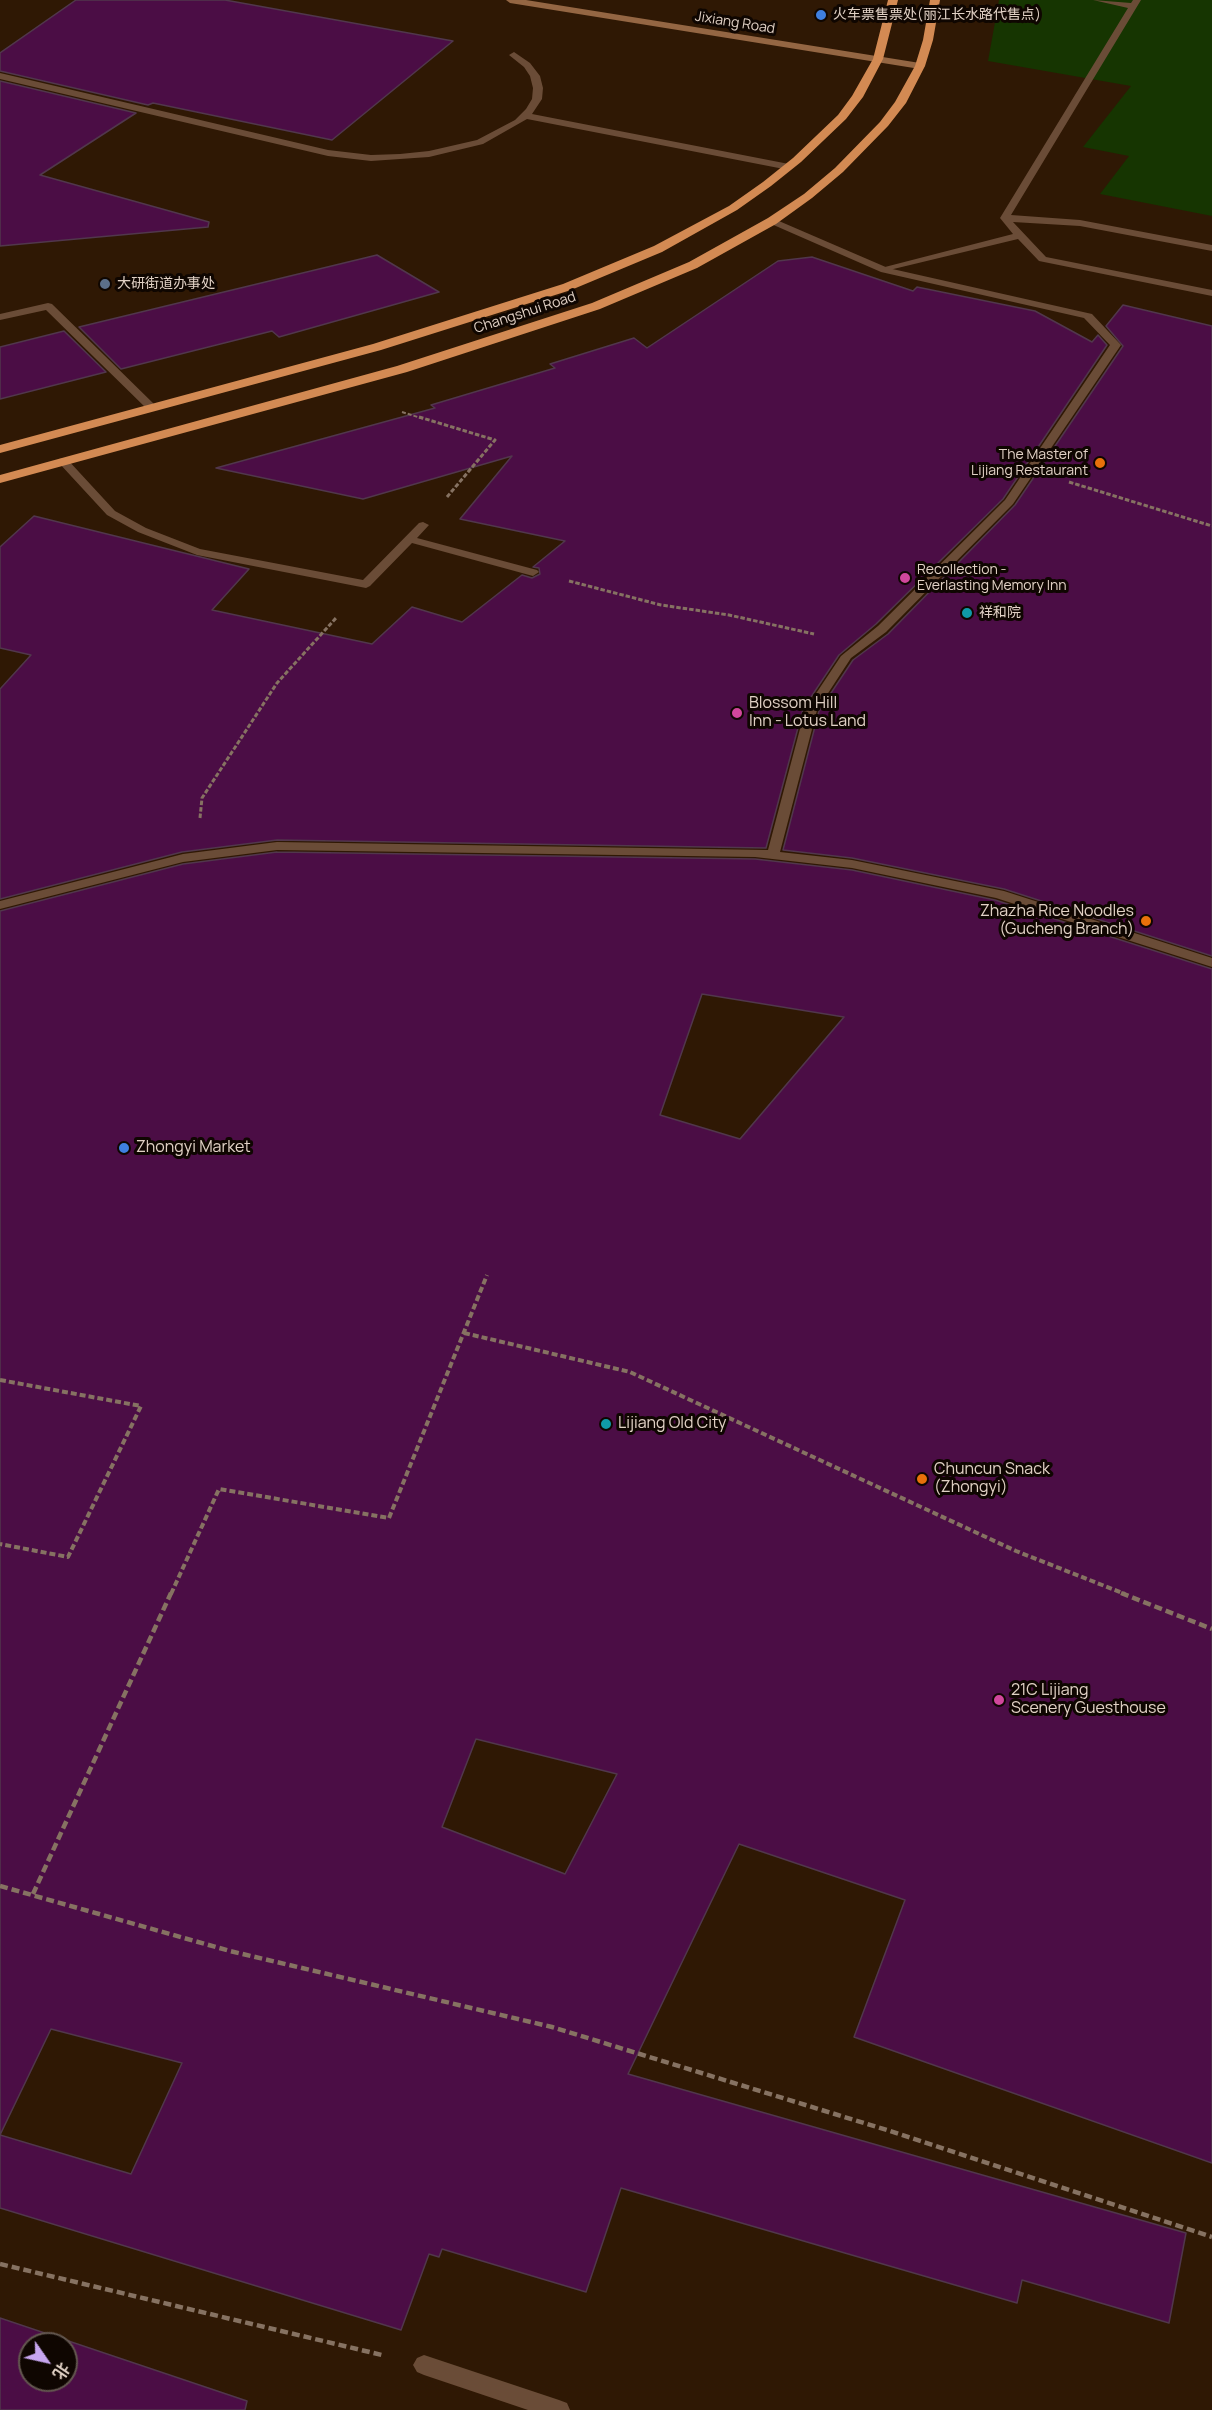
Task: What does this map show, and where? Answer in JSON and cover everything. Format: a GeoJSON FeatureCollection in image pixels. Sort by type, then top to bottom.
{"type":"FeatureCollection","features":[{"type":"Feature","properties":{"kind":"highway","name":"Changshui Road"},"geometry":{"type":"LineString","coordinates":[[0,449],[377,347],[567,287],[615,269],[697,229],[733,208],[789,167],[842,117],[857,97],[878,59],[893,0]]}},
{"type":"Feature","properties":{"kind":"highway","name":"Changshui Road"},"geometry":{"type":"LineString","coordinates":[[0,479],[402,369],[596,306],[693,265],[772,221],[808,196],[864,145],[900,103],[920,66],[928,40],[935,0]]}},
{"type":"Feature","properties":{"kind":"street","name":"Jixiang Road"},"geometry":{"type":"LineString","coordinates":[[510,0],[920,66]]}},
{"type":"Feature","properties":{"kind":"street"},"geometry":{"type":"LineString","coordinates":[[1005,218],[1135,3],[1097,0]]}},
{"type":"Feature","properties":{"kind":"street"},"geometry":{"type":"LineString","coordinates":[[0,76],[328,153],[371,158],[429,154],[456,149],[501,133],[525,116],[537,99],[538,88],[535,76],[527,65],[514,55]]}},
{"type":"Feature","properties":{"kind":"street"},"geometry":{"type":"LineString","coordinates":[[525,116],[789,167]]}},
{"type":"Feature","properties":{"kind":"street"},"geometry":{"type":"LineString","coordinates":[[1005,218],[1042,260],[1212,293]]}},
{"type":"Feature","properties":{"kind":"street"},"geometry":{"type":"LineString","coordinates":[[1005,218],[1080,223],[1212,248]]}},
{"type":"Feature","properties":{"kind":"street"},"geometry":{"type":"LineString","coordinates":[[772,221],[885,270],[1088,316],[1116,345],[1009,502],[882,629],[847,656],[811,710],[773,855]]}},
{"type":"Feature","properties":{"kind":"street"},"geometry":{"type":"LineString","coordinates":[[885,270],[1020,235]]}},
{"type":"Feature","properties":{"kind":"street"},"geometry":{"type":"LineString","coordinates":[[0,317],[48,306],[152,408]]}},
{"type":"Feature","properties":{"kind":"street"},"geometry":{"type":"LineString","coordinates":[[63,461],[111,513],[142,530],[197,552],[366,584],[423,525]]}},
{"type":"Feature","properties":{"kind":"street"},"geometry":{"type":"LineString","coordinates":[[409,539],[533,572]]}},
{"type":"Feature","properties":{"kind":"street"},"geometry":{"type":"LineString","coordinates":[[0,904],[138,868],[198,856],[277,846],[755,853],[852,864],[999,894],[1212,963]]}},
{"type":"Feature","properties":{"kind":"street"},"geometry":{"type":"LineString","coordinates":[[424,2365],[559,2410]]}},
{"type":"Feature","properties":{"kind":"path"},"geometry":{"type":"LineString","coordinates":[[337,386],[388,408],[495,440],[423,525]]}},
{"type":"Feature","properties":{"kind":"path"},"geometry":{"type":"LineString","coordinates":[[1031,471],[1212,526]]}},
{"type":"Feature","properties":{"kind":"path"},"geometry":{"type":"LineString","coordinates":[[533,572],[661,605],[729,615],[861,645]]}},
{"type":"Feature","properties":{"kind":"path"},"geometry":{"type":"LineString","coordinates":[[198,856],[201,798],[277,683],[366,584]]}},
{"type":"Feature","properties":{"kind":"path"},"geometry":{"type":"LineString","coordinates":[[33,1894],[219,1489],[389,1518],[487,1275]]}},
{"type":"Feature","properties":{"kind":"path"},"geometry":{"type":"LineString","coordinates":[[464,1333],[630,1372],[1016,1551],[1212,1629]]}},
{"type":"Feature","properties":{"kind":"path"},"geometry":{"type":"LineString","coordinates":[[0,1380],[141,1407],[68,1557],[0,1544]]}},
{"type":"Feature","properties":{"kind":"path"},"geometry":{"type":"LineString","coordinates":[[0,1886],[230,1951],[552,2027],[890,2131],[1212,2237]]}},
{"type":"Feature","properties":{"kind":"path"},"geometry":{"type":"LineString","coordinates":[[0,2264],[424,2365]]}},
{"type":"Feature","properties":{"kind":"green space"},"geometry":{"type":"Polygon","coordinates":[[[999,0],[1212,0],[1212,216],[1100,194],[1129,156],[1083,147],[1131,86],[988,61],[999,0]]]}},
{"type":"Feature","properties":{"kind":"building"},"geometry":{"type":"Polygon","coordinates":[[[76,0],[225,0],[453,41],[332,140],[153,103],[148,105],[0,71],[0,53],[76,0]]]}},
{"type":"Feature","properties":{"kind":"building"},"geometry":{"type":"Polygon","coordinates":[[[0,81],[136,113],[40,175],[209,222],[208,227],[0,246],[0,81]]]}},
{"type":"Feature","properties":{"kind":"building"},"geometry":{"type":"Polygon","coordinates":[[[377,255],[439,292],[279,337],[272,331],[121,369],[79,327],[377,255]]]}},
{"type":"Feature","properties":{"kind":"building"},"geometry":{"type":"Polygon","coordinates":[[[812,257],[913,291],[917,287],[1035,311],[1092,342],[1098,335],[1107,345],[1003,499],[876,624],[839,655],[803,709],[766,848],[277,840],[182,852],[0,899],[0,689],[31,655],[0,648],[0,547],[34,516],[249,569],[212,610],[372,644],[412,607],[462,622],[522,575],[532,578],[540,574],[539,568],[533,567],[565,541],[460,519],[512,456],[363,499],[216,468],[435,408],[431,405],[555,368],[550,364],[634,338],[647,348],[778,261],[812,257]]]}},
{"type":"Feature","properties":{"kind":"building"},"geometry":{"type":"Polygon","coordinates":[[[1123,305],[1212,326],[1212,956],[1004,889],[852,858],[783,850],[819,711],[853,660],[888,634],[1015,505],[1123,346],[1106,326],[1123,305]]]}},
{"type":"Feature","properties":{"kind":"building"},"geometry":{"type":"Polygon","coordinates":[[[64,331],[106,372],[0,399],[0,347],[64,331]]]}},
{"type":"Feature","properties":{"kind":"building","name":"Lijiang Old City"},"geometry":{"type":"Polygon","coordinates":[[[277,852],[755,859],[852,870],[995,900],[1212,969],[1212,2163],[854,2037],[905,1900],[739,1844],[628,2074],[1186,2233],[1169,2323],[1022,2280],[1017,2303],[621,2188],[586,2292],[442,2249],[439,2257],[429,2254],[401,2330],[0,2208],[0,2135],[0,911],[183,864],[277,852]],[[702,994],[660,1115],[740,1139],[844,1017],[702,994]],[[476,1739],[442,1827],[565,1874],[617,1774],[476,1739]],[[51,2029],[0,2135],[131,2174],[182,2063],[51,2029]]]}},
{"type":"Feature","properties":{"kind":"building"},"geometry":{"type":"Polygon","coordinates":[[[0,2318],[42,2332],[18,2332],[18,2392],[78,2392],[78,2344],[247,2401],[245,2410],[0,2410],[0,2318]]]}},
{"type":"Feature","properties":{"kind":"place","name":"火车票售票处(丽江长水路代售点)"},"geometry":{"type":"Point","coordinates":[821,15]}},
{"type":"Feature","properties":{"kind":"place","name":"大研街道办事处"},"geometry":{"type":"Point","coordinates":[105,284]}},
{"type":"Feature","properties":{"kind":"place","name":"The Master of Lijiang Restaurant"},"geometry":{"type":"Point","coordinates":[1100,463]}},
{"type":"Feature","properties":{"kind":"place","name":"Recollection - Everlasting Memory Inn"},"geometry":{"type":"Point","coordinates":[905,578]}},
{"type":"Feature","properties":{"kind":"place","name":"祥和院"},"geometry":{"type":"Point","coordinates":[967,613]}},
{"type":"Feature","properties":{"kind":"place","name":"Blossom Hill Inn - Lotus Land"},"geometry":{"type":"Point","coordinates":[737,713]}},
{"type":"Feature","properties":{"kind":"place","name":"Zhazha Rice Noodles (Gucheng Branch)"},"geometry":{"type":"Point","coordinates":[1146,921]}},
{"type":"Feature","properties":{"kind":"place","name":"Zhongyi Market"},"geometry":{"type":"Point","coordinates":[124,1148]}},
{"type":"Feature","properties":{"kind":"place","name":"Lijiang Old City"},"geometry":{"type":"Point","coordinates":[606,1424]}},
{"type":"Feature","properties":{"kind":"place","name":"Chuncun Snack (Zhongyi)"},"geometry":{"type":"Point","coordinates":[922,1479]}},
{"type":"Feature","properties":{"kind":"place","name":"21C Lijiang Scenery Guesthouse"},"geometry":{"type":"Point","coordinates":[999,1700]}}]}
